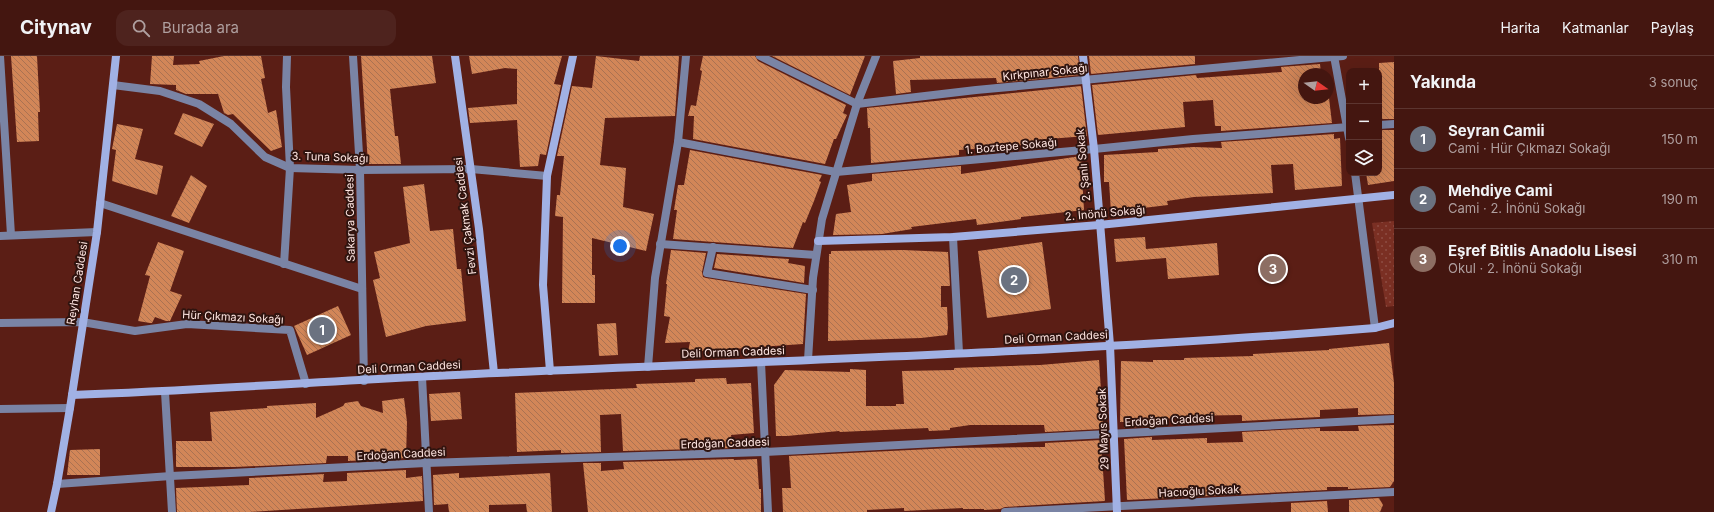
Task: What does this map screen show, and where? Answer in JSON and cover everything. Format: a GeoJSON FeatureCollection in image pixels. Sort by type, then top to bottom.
{"type":"FeatureCollection","features":[{"type":"Feature","properties":{"kind":"street"},"geometry":{"type":"LineString","coordinates":[[0,56],[11,235]]}},
{"type":"Feature","properties":{"kind":"street","name":"Reyhan Caddesi"},"geometry":{"type":"LineString","coordinates":[[51,512],[70,408],[97,232],[116,56]]}},
{"type":"Feature","properties":{"kind":"street"},"geometry":{"type":"LineString","coordinates":[[284,264],[290,168],[286,87],[287,56]]}},
{"type":"Feature","properties":{"kind":"street","name":"Sakarya Caddesi"},"geometry":{"type":"LineString","coordinates":[[353,56],[360,170],[364,381]]}},
{"type":"Feature","properties":{"kind":"street","name":"Fevzi Çakmak Caddesi"},"geometry":{"type":"LineString","coordinates":[[455,56],[471,169],[494,373]]}},
{"type":"Feature","properties":{"kind":"street"},"geometry":{"type":"LineString","coordinates":[[550,371],[543,285],[547,176],[573,56]]}},
{"type":"Feature","properties":{"kind":"street"},"geometry":{"type":"LineString","coordinates":[[648,367],[655,278],[678,142],[686,56]]}},
{"type":"Feature","properties":{"kind":"street"},"geometry":{"type":"LineString","coordinates":[[760,56],[857,104]]}},
{"type":"Feature","properties":{"kind":"street"},"geometry":{"type":"LineString","coordinates":[[808,360],[816,255],[822,219],[857,104],[876,56]]}},
{"type":"Feature","properties":{"kind":"street","name":"2. Şanlı Sokak"},"geometry":{"type":"LineString","coordinates":[[1083,56],[1094,150],[1110,345]]}},
{"type":"Feature","properties":{"kind":"street","name":"Kırkpınar Sokağı"},"geometry":{"type":"LineString","coordinates":[[857,104],[1086,79],[1343,56]]}},
{"type":"Feature","properties":{"kind":"street"},"geometry":{"type":"LineString","coordinates":[[1334,57],[1346,117]]}},
{"type":"Feature","properties":{"kind":"street","name":"3. Tuna Sokağı"},"geometry":{"type":"LineString","coordinates":[[112,85],[160,91],[199,104],[231,124],[265,157],[290,168],[360,170],[471,169],[547,176]]}},
{"type":"Feature","properties":{"kind":"street"},"geometry":{"type":"LineString","coordinates":[[1382,125],[1394,124]]}},
{"type":"Feature","properties":{"kind":"street","name":"1. Boztepe Sokağı"},"geometry":{"type":"LineString","coordinates":[[678,142],[836,172],[1094,150],[1193,139],[1346,127]]}},
{"type":"Feature","properties":{"kind":"street"},"geometry":{"type":"LineString","coordinates":[[1355,176],[1375,328]]}},
{"type":"Feature","properties":{"kind":"street","name":"2. İnönü Sokağı"},"geometry":{"type":"LineString","coordinates":[[818,241],[953,237],[1394,195]]}},
{"type":"Feature","properties":{"kind":"street"},"geometry":{"type":"LineString","coordinates":[[100,203],[362,289]]}},
{"type":"Feature","properties":{"kind":"street"},"geometry":{"type":"LineString","coordinates":[[0,236],[97,232]]}},
{"type":"Feature","properties":{"kind":"street"},"geometry":{"type":"LineString","coordinates":[[953,237],[959,353]]}},
{"type":"Feature","properties":{"kind":"street"},"geometry":{"type":"LineString","coordinates":[[660,244],[816,255]]}},
{"type":"Feature","properties":{"kind":"street"},"geometry":{"type":"LineString","coordinates":[[713,247],[707,273],[813,290]]}},
{"type":"Feature","properties":{"kind":"street","name":"Hür Çıkmazı Sokağı"},"geometry":{"type":"LineString","coordinates":[[0,324],[82,322],[136,331],[187,324],[290,330],[306,384]]}},
{"type":"Feature","properties":{"kind":"street","name":"Deli Orman Caddesi"},"geometry":{"type":"LineString","coordinates":[[72,395],[165,392],[494,373],[959,353],[1247,338],[1375,328],[1394,323]]}},
{"type":"Feature","properties":{"kind":"street","name":"29 Mayıs Sokak"},"geometry":{"type":"LineString","coordinates":[[1110,345],[1115,434],[1117,509]]}},
{"type":"Feature","properties":{"kind":"street"},"geometry":{"type":"LineString","coordinates":[[761,362],[768,512]]}},
{"type":"Feature","properties":{"kind":"street"},"geometry":{"type":"LineString","coordinates":[[422,377],[429,512]]}},
{"type":"Feature","properties":{"kind":"street"},"geometry":{"type":"LineString","coordinates":[[165,392],[172,512]]}},
{"type":"Feature","properties":{"kind":"street"},"geometry":{"type":"LineString","coordinates":[[0,409],[70,408]]}},
{"type":"Feature","properties":{"kind":"street","name":"Erdoğan Caddesi"},"geometry":{"type":"LineString","coordinates":[[57,484],[171,476],[426,463],[765,452],[1394,419]]}},
{"type":"Feature","properties":{"kind":"street","name":"Hacıoğlu Sokak"},"geometry":{"type":"LineString","coordinates":[[1005,512],[1117,509],[1394,492]]}},
{"type":"Feature","properties":{"kind":"shaded area"},"geometry":{"type":"Polygon","coordinates":[[[1394,221],[1394,306],[1386,307],[1372,223],[1394,221]]]}},
{"type":"Feature","properties":{"kind":"building"},"geometry":{"type":"Polygon","coordinates":[[[11,56],[37,56],[40,112],[38,112],[39,141],[17,142],[11,56]]]}},
{"type":"Feature","properties":{"kind":"building"},"geometry":{"type":"Polygon","coordinates":[[[152,56],[174,56],[173,65],[200,64],[199,61],[224,56],[261,56],[265,78],[261,79],[268,113],[276,110],[282,147],[271,151],[233,114],[228,115],[224,113],[218,94],[186,94],[176,90],[176,85],[150,84],[152,56]]]}},
{"type":"Feature","properties":{"kind":"building"},"geometry":{"type":"Polygon","coordinates":[[[361,56],[432,56],[436,83],[390,89],[395,136],[398,136],[401,164],[368,164],[361,56]]]}},
{"type":"Feature","properties":{"kind":"building"},"geometry":{"type":"Polygon","coordinates":[[[469,56],[562,56],[554,84],[561,85],[546,155],[540,154],[538,166],[520,167],[517,120],[470,123],[468,108],[517,104],[517,69],[505,68],[472,74],[469,56]]]}},
{"type":"Feature","properties":{"kind":"building"},"geometry":{"type":"Polygon","coordinates":[[[596,56],[639,61],[640,56],[679,56],[675,116],[605,118],[600,165],[626,168],[623,207],[654,214],[646,251],[592,238],[592,275],[595,275],[595,303],[562,303],[563,217],[555,216],[557,195],[560,195],[564,156],[557,156],[572,86],[592,88],[596,56]]]}},
{"type":"Feature","properties":{"kind":"building"},"geometry":{"type":"Polygon","coordinates":[[[703,56],[755,56],[758,61],[846,105],[843,113],[847,115],[836,139],[834,139],[825,164],[693,139],[694,116],[688,116],[691,105],[696,106],[703,56]]]}},
{"type":"Feature","properties":{"kind":"building"},"geometry":{"type":"Polygon","coordinates":[[[772,56],[865,56],[850,95],[772,56]]]}},
{"type":"Feature","properties":{"kind":"building"},"geometry":{"type":"Polygon","coordinates":[[[920,56],[1078,56],[1080,75],[997,83],[996,78],[910,80],[911,92],[896,94],[893,61],[920,58],[920,56]]]}},
{"type":"Feature","properties":{"kind":"building"},"geometry":{"type":"Polygon","coordinates":[[[1089,56],[1195,56],[1195,64],[1091,74],[1089,56]]]}},
{"type":"Feature","properties":{"kind":"building"},"geometry":{"type":"Polygon","coordinates":[[[1394,62],[1394,119],[1382,119],[1382,68],[1379,68],[1379,63],[1394,62]]]}},
{"type":"Feature","properties":{"kind":"building"},"geometry":{"type":"Polygon","coordinates":[[[1320,64],[1320,68],[1298,68],[1298,104],[1330,104],[1332,123],[1221,131],[1221,126],[1215,126],[1213,100],[1183,102],[1185,127],[1098,135],[1092,85],[1196,75],[1197,78],[1282,72],[1281,67],[1320,64]]]}},
{"type":"Feature","properties":{"kind":"building"},"geometry":{"type":"Polygon","coordinates":[[[1081,86],[1087,136],[1035,140],[1036,144],[959,150],[959,155],[871,163],[870,128],[868,128],[867,108],[1081,86]]]}},
{"type":"Feature","properties":{"kind":"building"},"geometry":{"type":"Polygon","coordinates":[[[183,113],[214,124],[202,147],[174,134],[183,113]]]}},
{"type":"Feature","properties":{"kind":"building"},"geometry":{"type":"Polygon","coordinates":[[[117,124],[143,129],[135,159],[163,166],[157,195],[112,181],[116,150],[112,149],[117,124]]]}},
{"type":"Feature","properties":{"kind":"building"},"geometry":{"type":"Polygon","coordinates":[[[1382,130],[1394,130],[1394,181],[1368,185],[1366,176],[1382,176],[1382,130]]]}},
{"type":"Feature","properties":{"kind":"building"},"geometry":{"type":"Polygon","coordinates":[[[1334,134],[1334,139],[1340,138],[1342,186],[1295,190],[1293,164],[1271,165],[1273,193],[1194,197],[1167,201],[1168,205],[1111,212],[1109,182],[1104,182],[1104,155],[1158,152],[1158,149],[1194,147],[1222,148],[1221,142],[1334,134]]]}},
{"type":"Feature","properties":{"kind":"building"},"geometry":{"type":"Polygon","coordinates":[[[690,150],[822,175],[814,201],[805,223],[803,222],[793,248],[673,239],[677,210],[674,210],[678,185],[684,185],[690,150]]]}},
{"type":"Feature","properties":{"kind":"building"},"geometry":{"type":"Polygon","coordinates":[[[1081,156],[1084,210],[1021,217],[1021,219],[977,225],[976,219],[911,227],[912,229],[882,234],[833,235],[836,214],[851,212],[847,185],[872,181],[872,174],[961,166],[961,174],[1081,156]]]}},
{"type":"Feature","properties":{"kind":"building"},"geometry":{"type":"Polygon","coordinates":[[[191,175],[207,186],[189,223],[171,216],[191,175]]]}},
{"type":"Feature","properties":{"kind":"building"},"geometry":{"type":"Polygon","coordinates":[[[424,184],[430,231],[453,229],[457,269],[461,269],[466,321],[426,326],[386,337],[373,280],[380,278],[374,252],[410,243],[403,187],[424,184]]]}},
{"type":"Feature","properties":{"kind":"building"},"geometry":{"type":"Polygon","coordinates":[[[1145,237],[1146,249],[1217,243],[1219,275],[1168,279],[1166,258],[1116,262],[1114,239],[1145,237]]]}},
{"type":"Feature","properties":{"kind":"building"},"geometry":{"type":"Polygon","coordinates":[[[158,242],[184,251],[170,291],[182,295],[170,321],[155,317],[152,323],[138,321],[150,276],[145,275],[158,242]]]}},
{"type":"Feature","properties":{"kind":"building"},"geometry":{"type":"Polygon","coordinates":[[[1042,242],[1051,309],[987,318],[978,251],[1042,242]]]}},
{"type":"Feature","properties":{"kind":"building"},"geometry":{"type":"Polygon","coordinates":[[[671,250],[706,253],[702,272],[703,277],[706,278],[806,294],[803,344],[688,352],[690,342],[665,343],[670,317],[664,316],[666,284],[671,250]]]}},
{"type":"Feature","properties":{"kind":"building"},"geometry":{"type":"Polygon","coordinates":[[[903,250],[948,252],[950,286],[941,286],[941,307],[947,307],[947,335],[921,338],[828,341],[829,254],[831,254],[831,251],[903,250]]]}},
{"type":"Feature","properties":{"kind":"building"},"geometry":{"type":"Polygon","coordinates":[[[717,254],[789,259],[788,263],[805,266],[804,283],[714,268],[717,254]]]}},
{"type":"Feature","properties":{"kind":"building"},"geometry":{"type":"Polygon","coordinates":[[[338,306],[351,335],[307,355],[294,326],[338,306]]]}},
{"type":"Feature","properties":{"kind":"building"},"geometry":{"type":"Polygon","coordinates":[[[616,323],[618,355],[599,356],[597,324],[616,323]]]}},
{"type":"Feature","properties":{"kind":"building"},"geometry":{"type":"Polygon","coordinates":[[[1389,343],[1394,383],[1394,414],[1358,415],[1358,408],[1320,410],[1320,417],[1242,421],[1241,415],[1180,416],[1180,418],[1152,419],[1152,426],[1124,428],[1124,422],[1120,422],[1121,361],[1153,362],[1153,360],[1184,360],[1184,358],[1253,356],[1253,354],[1329,350],[1389,343]]]}},
{"type":"Feature","properties":{"kind":"building"},"geometry":{"type":"Polygon","coordinates":[[[1099,360],[1103,422],[1101,429],[1045,432],[1044,425],[970,425],[950,428],[950,430],[929,431],[928,428],[839,431],[776,436],[774,385],[785,370],[850,372],[850,369],[866,370],[866,406],[896,406],[896,404],[904,404],[902,371],[954,370],[954,368],[1040,365],[1099,360]]]}},
{"type":"Feature","properties":{"kind":"building"},"geometry":{"type":"Polygon","coordinates":[[[726,378],[727,384],[751,383],[754,433],[731,435],[733,448],[623,451],[621,414],[600,415],[601,452],[561,453],[561,450],[517,452],[515,393],[637,388],[636,384],[695,382],[695,379],[726,378]]]}},
{"type":"Feature","properties":{"kind":"building"},"geometry":{"type":"Polygon","coordinates":[[[460,392],[462,419],[431,421],[429,394],[460,392]]]}},
{"type":"Feature","properties":{"kind":"building"},"geometry":{"type":"Polygon","coordinates":[[[404,398],[407,422],[406,458],[348,461],[348,456],[327,456],[326,463],[235,467],[176,467],[176,441],[212,441],[210,412],[316,403],[316,418],[343,406],[345,403],[358,401],[361,406],[383,413],[382,401],[404,398]]]}},
{"type":"Feature","properties":{"kind":"building"},"geometry":{"type":"Polygon","coordinates":[[[1394,425],[1394,481],[1390,487],[1348,489],[1348,487],[1327,487],[1327,490],[1127,500],[1124,439],[1152,437],[1152,440],[1207,438],[1207,443],[1243,442],[1242,432],[1320,428],[1320,431],[1359,431],[1358,426],[1394,425]]]}},
{"type":"Feature","properties":{"kind":"building"},"geometry":{"type":"Polygon","coordinates":[[[1101,440],[1105,501],[1005,507],[1000,509],[984,510],[963,508],[904,511],[904,508],[867,510],[867,512],[783,512],[782,488],[791,488],[789,456],[951,448],[1045,447],[1045,443],[1101,440]]]}},
{"type":"Feature","properties":{"kind":"building"},"geometry":{"type":"Polygon","coordinates":[[[100,449],[100,475],[67,475],[70,450],[100,449]]]}},
{"type":"Feature","properties":{"kind":"building"},"geometry":{"type":"Polygon","coordinates":[[[757,459],[759,489],[761,489],[761,512],[588,512],[583,463],[601,463],[601,471],[624,469],[623,462],[757,459]]]}},
{"type":"Feature","properties":{"kind":"building"},"geometry":{"type":"Polygon","coordinates":[[[406,470],[406,478],[422,476],[423,501],[250,512],[177,512],[176,488],[249,485],[249,478],[324,474],[323,482],[347,481],[347,473],[406,470]]]}},
{"type":"Feature","properties":{"kind":"building"},"geometry":{"type":"Polygon","coordinates":[[[459,473],[459,478],[550,473],[552,512],[527,512],[526,504],[489,505],[489,512],[449,512],[448,504],[434,505],[433,475],[459,473]]]}},
{"type":"Feature","properties":{"kind":"building"},"geometry":{"type":"Polygon","coordinates":[[[1379,498],[1383,505],[1380,512],[1349,512],[1349,500],[1379,498]]]}},
{"type":"Feature","properties":{"kind":"building"},"geometry":{"type":"Polygon","coordinates":[[[1327,501],[1328,512],[1291,512],[1291,503],[1327,501]]]}},
{"type":"Feature","properties":{"kind":"place","name":"Eşref Bitlis Anadolu Lisesi"},"geometry":{"type":"Point","coordinates":[1273,269]}},
{"type":"Feature","properties":{"kind":"place","name":"Mehdiye Cami"},"geometry":{"type":"Point","coordinates":[1014,280]}},
{"type":"Feature","properties":{"kind":"place","name":"Seyran Camii"},"geometry":{"type":"Point","coordinates":[322,330]}}]}
